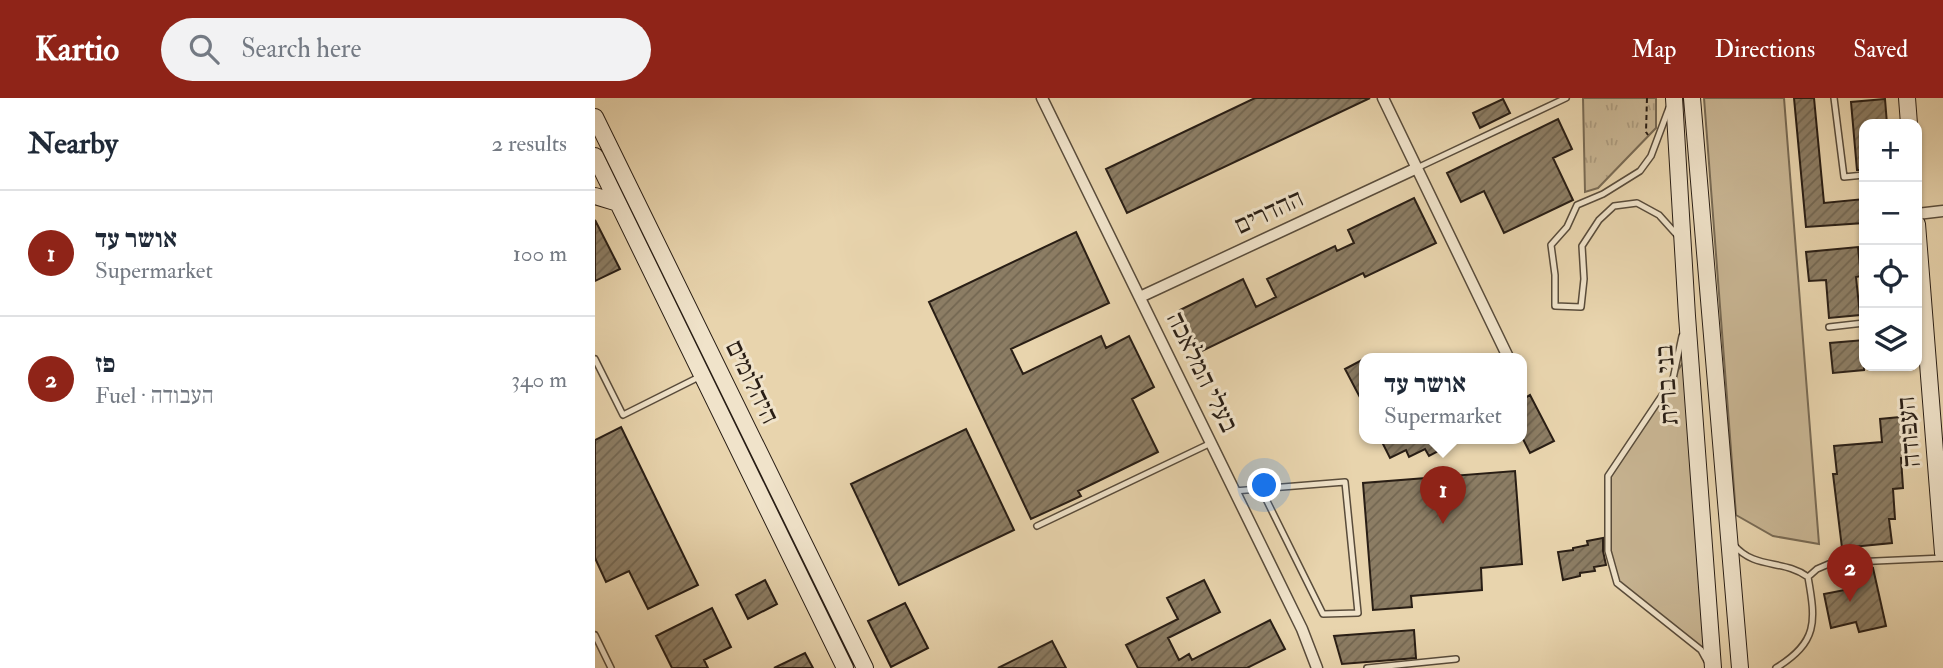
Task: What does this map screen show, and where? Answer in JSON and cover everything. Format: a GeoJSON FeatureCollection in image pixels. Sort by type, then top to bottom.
{"type":"FeatureCollection","features":[{"type":"Feature","properties":{"kind":"street","name":"בעלי המלאכה"},"geometry":{"type":"LineString","coordinates":[[1042,98],[1302,629],[1317,668]]}},
{"type":"Feature","properties":{"kind":"street"},"geometry":{"type":"LineString","coordinates":[[1383,98],[1506,353]]}},
{"type":"Feature","properties":{"kind":"street","name":"בני ברית"},"geometry":{"type":"LineString","coordinates":[[1673,98],[1712,668]]}},
{"type":"Feature","properties":{"kind":"street","name":"בני ברית"},"geometry":{"type":"LineString","coordinates":[[1692,98],[1740,668]]}},
{"type":"Feature","properties":{"kind":"street"},"geometry":{"type":"LineString","coordinates":[[1907,98],[1909,119]]}},
{"type":"Feature","properties":{"kind":"street","name":"היהלומים"},"geometry":{"type":"LineString","coordinates":[[595,117],[866,668]]}},
{"type":"Feature","properties":{"kind":"street","name":"היהלומים"},"geometry":{"type":"LineString","coordinates":[[595,156],[600,180],[618,203],[845,668]]}},
{"type":"Feature","properties":{"kind":"street","name":"ההדרים"},"geometry":{"type":"LineString","coordinates":[[1140,297],[1417,168]]}},
{"type":"Feature","properties":{"kind":"street"},"geometry":{"type":"LineString","coordinates":[[600,180],[621,170]]}},
{"type":"Feature","properties":{"kind":"street"},"geometry":{"type":"LineString","coordinates":[[595,196],[618,203]]}},
{"type":"Feature","properties":{"kind":"street"},"geometry":{"type":"LineString","coordinates":[[1922,213],[1943,211]]}},
{"type":"Feature","properties":{"kind":"street","name":"העבודה"},"geometry":{"type":"LineString","coordinates":[[1918,245],[1920,308]]}},
{"type":"Feature","properties":{"kind":"street","name":"העבודה"},"geometry":{"type":"LineString","coordinates":[[1922,338],[1943,555]]}},
{"type":"Feature","properties":{"kind":"lane"},"geometry":{"type":"LineString","coordinates":[[1417,168],[1566,98]]}},
{"type":"Feature","properties":{"kind":"lane"},"geometry":{"type":"LineString","coordinates":[[1673,98],[1651,156],[1640,171],[1603,194],[1577,205],[1567,226],[1551,245],[1555,306],[1581,307],[1584,279],[1582,246],[1599,220],[1614,206],[1637,203],[1660,215],[1683,241]]}},
{"type":"Feature","properties":{"kind":"lane"},"geometry":{"type":"LineString","coordinates":[[1835,98],[1844,177],[1859,176]]}},
{"type":"Feature","properties":{"kind":"lane"},"geometry":{"type":"LineString","coordinates":[[1687,316],[1673,379],[1608,476],[1608,551],[1617,583],[1701,650],[1712,668]]}},
{"type":"Feature","properties":{"kind":"lane"},"geometry":{"type":"LineString","coordinates":[[1829,327],[1859,324]]}},
{"type":"Feature","properties":{"kind":"lane"},"geometry":{"type":"LineString","coordinates":[[595,359],[623,415],[702,375]]}},
{"type":"Feature","properties":{"kind":"lane"},"geometry":{"type":"LineString","coordinates":[[1037,526],[1211,443]]}},
{"type":"Feature","properties":{"kind":"lane"},"geometry":{"type":"LineString","coordinates":[[1234,491],[1345,482],[1358,613],[1323,614],[1261,489]]}},
{"type":"Feature","properties":{"kind":"lane"},"geometry":{"type":"LineString","coordinates":[[1729,539],[1740,552],[1758,562],[1796,569],[1808,577],[1814,614],[1811,632],[1804,646],[1776,668]]}},
{"type":"Feature","properties":{"kind":"lane"},"geometry":{"type":"LineString","coordinates":[[1808,577],[1831,562],[1943,555]]}},
{"type":"Feature","properties":{"kind":"lane"},"geometry":{"type":"LineString","coordinates":[[595,635],[611,668]]}},
{"type":"Feature","properties":{"kind":"lane"},"geometry":{"type":"LineString","coordinates":[[1367,668],[1455,659]]}},
{"type":"Feature","properties":{"kind":"path"},"geometry":{"type":"LineString","coordinates":[[1647,98],[1646,132],[1654,149]]}},
{"type":"Feature","properties":{"kind":"green space"},"geometry":{"type":"Polygon","coordinates":[[[1583,98],[1656,98],[1656,128],[1598,188],[1585,192],[1583,98]]]}},
{"type":"Feature","properties":{"kind":"green space"},"geometry":{"type":"Polygon","coordinates":[[[1704,98],[1784,98],[1819,544],[1773,536],[1736,515],[1704,98]]]}},
{"type":"Feature","properties":{"kind":"green space"},"geometry":{"type":"Polygon","coordinates":[[[1690,352],[1710,636],[1701,650],[1617,583],[1608,551],[1608,476],[1690,352]]]}},
{"type":"Feature","properties":{"kind":"building"},"geometry":{"type":"Polygon","coordinates":[[[1255,98],[1370,98],[1127,213],[1106,169],[1255,98]]]}},
{"type":"Feature","properties":{"kind":"building"},"geometry":{"type":"Polygon","coordinates":[[[1794,98],[1814,98],[1824,203],[1859,200],[1859,223],[1806,227],[1794,98]]]}},
{"type":"Feature","properties":{"kind":"building"},"geometry":{"type":"Polygon","coordinates":[[[1503,99],[1510,113],[1480,128],[1473,113],[1503,99]]]}},
{"type":"Feature","properties":{"kind":"building"},"geometry":{"type":"Polygon","coordinates":[[[1885,99],[1887,119],[1859,119],[1859,170],[1857,170],[1851,102],[1885,99]]]}},
{"type":"Feature","properties":{"kind":"building"},"geometry":{"type":"Polygon","coordinates":[[[1558,119],[1572,149],[1553,158],[1573,200],[1504,233],[1484,191],[1461,202],[1447,173],[1558,119]]]}},
{"type":"Feature","properties":{"kind":"building"},"geometry":{"type":"Polygon","coordinates":[[[1414,198],[1436,243],[1365,277],[1363,273],[1200,352],[1180,310],[1243,279],[1256,307],[1276,297],[1267,279],[1335,246],[1337,251],[1354,243],[1348,230],[1414,198]]]}},
{"type":"Feature","properties":{"kind":"building"},"geometry":{"type":"Polygon","coordinates":[[[595,220],[620,269],[595,281],[595,220]]]}},
{"type":"Feature","properties":{"kind":"building"},"geometry":{"type":"Polygon","coordinates":[[[1076,232],[1109,303],[1011,349],[1023,374],[1101,336],[1106,348],[1129,336],[1154,387],[1132,399],[1158,452],[1078,491],[1081,496],[1031,519],[929,302],[1076,232]]]}},
{"type":"Feature","properties":{"kind":"building"},"geometry":{"type":"Polygon","coordinates":[[[1858,247],[1859,276],[1856,277],[1859,315],[1829,318],[1826,280],[1809,281],[1806,252],[1858,247]]]}},
{"type":"Feature","properties":{"kind":"building"},"geometry":{"type":"Polygon","coordinates":[[[1859,340],[1859,370],[1833,373],[1830,343],[1859,340]]]}},
{"type":"Feature","properties":{"kind":"building"},"geometry":{"type":"Polygon","coordinates":[[[1359,362],[1359,396],[1345,369],[1359,362]]]}},
{"type":"Feature","properties":{"kind":"building"},"geometry":{"type":"Polygon","coordinates":[[[1530,395],[1554,441],[1530,453],[1526,444],[1527,397],[1530,395]]]}},
{"type":"Feature","properties":{"kind":"building"},"geometry":{"type":"Polygon","coordinates":[[[1910,416],[1911,434],[1905,435],[1907,458],[1901,458],[1903,488],[1893,489],[1895,519],[1889,519],[1892,543],[1842,548],[1833,474],[1837,474],[1834,446],[1882,442],[1880,419],[1910,416]]]}},
{"type":"Feature","properties":{"kind":"building"},"geometry":{"type":"Polygon","coordinates":[[[621,427],[698,585],[648,609],[629,571],[606,582],[595,558],[595,440],[621,427]]]}},
{"type":"Feature","properties":{"kind":"building"},"geometry":{"type":"Polygon","coordinates":[[[966,429],[1014,530],[899,585],[851,484],[966,429]]]}},
{"type":"Feature","properties":{"kind":"building"},"geometry":{"type":"Polygon","coordinates":[[[1383,444],[1452,444],[1429,456],[1425,449],[1409,457],[1406,450],[1390,458],[1383,444]]]}},
{"type":"Feature","properties":{"kind":"building"},"geometry":{"type":"Polygon","coordinates":[[[1515,471],[1522,564],[1481,568],[1482,590],[1411,596],[1412,607],[1373,610],[1363,483],[1515,471]]]}},
{"type":"Feature","properties":{"kind":"building"},"geometry":{"type":"Polygon","coordinates":[[[1603,538],[1606,565],[1563,580],[1558,552],[1573,550],[1588,545],[1587,541],[1603,538]]]}},
{"type":"Feature","properties":{"kind":"building"},"geometry":{"type":"Polygon","coordinates":[[[1873,568],[1886,626],[1859,632],[1856,622],[1831,628],[1824,594],[1850,589],[1847,573],[1873,568]]]}},
{"type":"Feature","properties":{"kind":"building"},"geometry":{"type":"Polygon","coordinates":[[[765,580],[777,604],[748,619],[736,595],[765,580]]]}},
{"type":"Feature","properties":{"kind":"building"},"geometry":{"type":"Polygon","coordinates":[[[1204,580],[1220,612],[1168,638],[1179,660],[1189,654],[1192,660],[1270,620],[1285,649],[1247,668],[1138,668],[1126,645],[1178,619],[1167,598],[1204,580]]]}},
{"type":"Feature","properties":{"kind":"building"},"geometry":{"type":"Polygon","coordinates":[[[905,603],[928,648],[891,667],[868,621],[905,603]]]}},
{"type":"Feature","properties":{"kind":"building"},"geometry":{"type":"Polygon","coordinates":[[[712,608],[731,647],[704,660],[708,668],[672,668],[656,636],[712,608]]]}},
{"type":"Feature","properties":{"kind":"building"},"geometry":{"type":"Polygon","coordinates":[[[1414,630],[1416,658],[1342,664],[1334,636],[1414,630]]]}},
{"type":"Feature","properties":{"kind":"building"},"geometry":{"type":"Polygon","coordinates":[[[1052,641],[1066,668],[998,668],[1052,641]]]}},
{"type":"Feature","properties":{"kind":"building"},"geometry":{"type":"Polygon","coordinates":[[[805,653],[813,668],[774,668],[805,653]]]}},
{"type":"Feature","properties":{"kind":"place","name":"אושר עד"},"geometry":{"type":"Point","coordinates":[1443,524]}},
{"type":"Feature","properties":{"kind":"place","name":"פז"},"geometry":{"type":"Point","coordinates":[1850,602]}}]}
